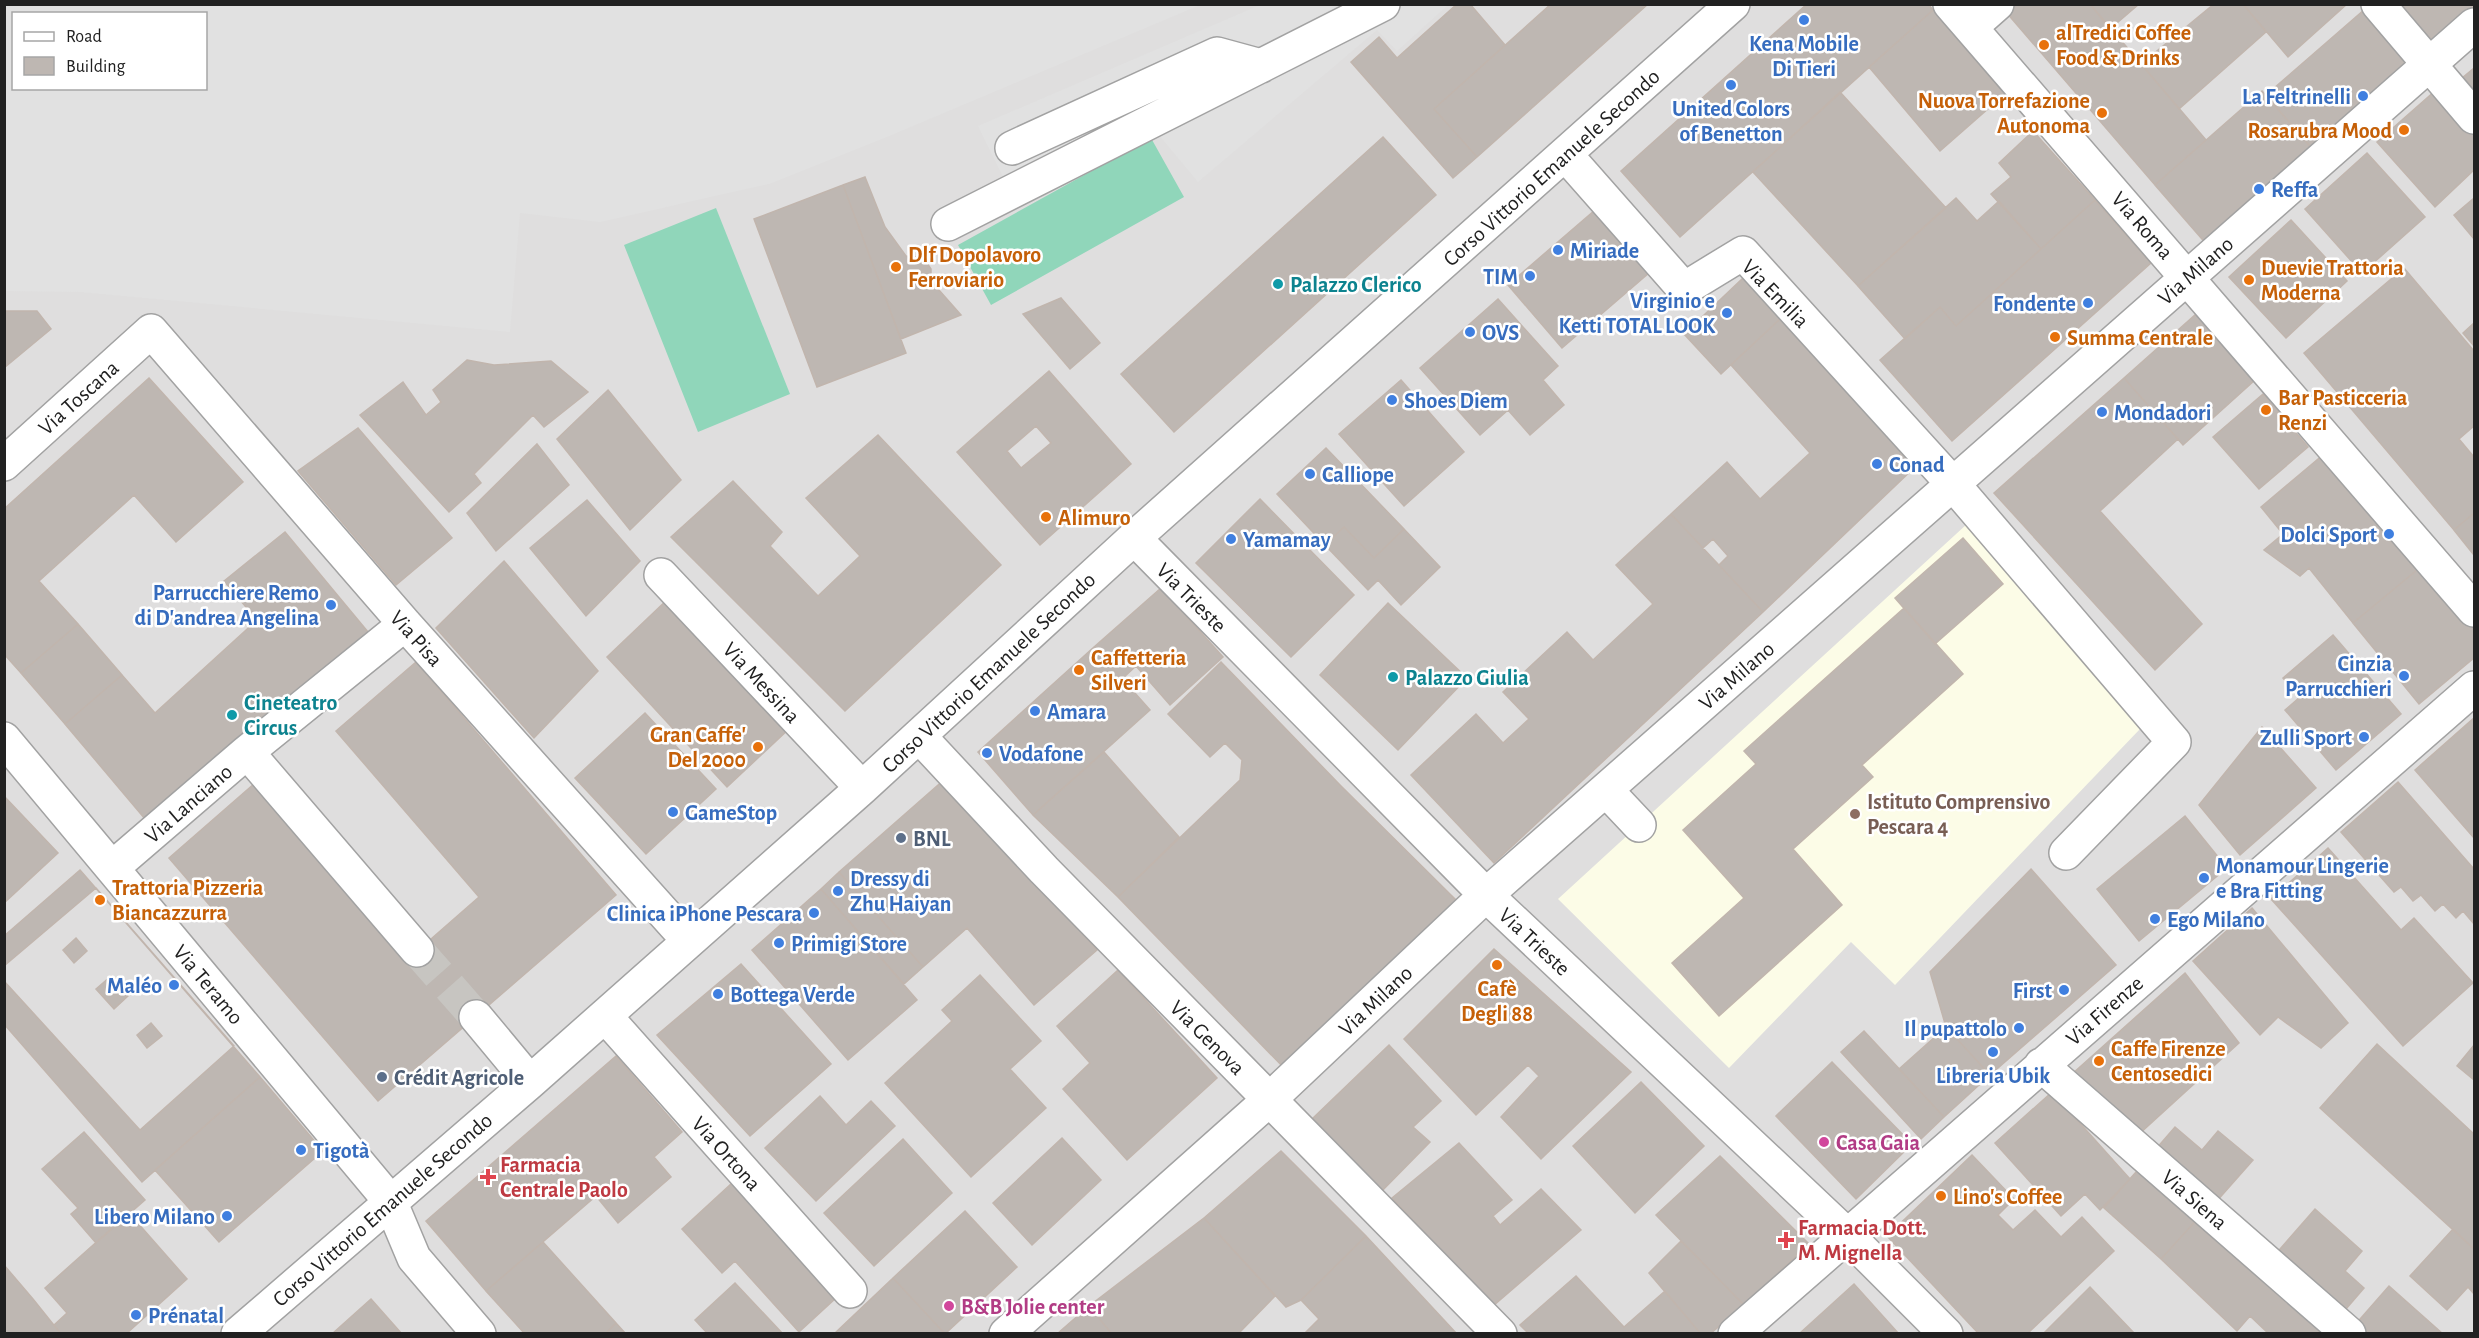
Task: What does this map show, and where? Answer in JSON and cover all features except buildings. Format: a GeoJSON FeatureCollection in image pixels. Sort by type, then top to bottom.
{"type":"FeatureCollection","features":[{"type":"Feature","properties":{"kind":"street"},"geometry":{"type":"LineString","coordinates":[[948,224],[1383,4]]}},
{"type":"Feature","properties":{"kind":"street"},"geometry":{"type":"LineString","coordinates":[[1961,16],[1997,4]]}},
{"type":"Feature","properties":{"kind":"street"},"geometry":{"type":"LineString","coordinates":[[2378,4],[2475,117]]}},
{"type":"Feature","properties":{"kind":"street","name":"Corso Vittorio Emanuele Secondo"},"geometry":{"type":"LineString","coordinates":[[238,1334],[530,1082],[862,788],[1134,538],[1566,154],[1720,9]]}},
{"type":"Feature","properties":{"kind":"street","name":"Via Roma"},"geometry":{"type":"LineString","coordinates":[[1961,16],[2475,610]]}},
{"type":"Feature","properties":{"kind":"street","name":"Via Milano"},"geometry":{"type":"LineString","coordinates":[[1006,1334],[1270,1099],[1486,895],[2475,25]]}},
{"type":"Feature","properties":{"kind":"street"},"geometry":{"type":"LineString","coordinates":[[1012,148],[1217,54],[1261,66]]}},
{"type":"Feature","properties":{"kind":"street","name":"Via Emilia"},"geometry":{"type":"LineString","coordinates":[[1566,154],[1684,289],[1743,253],[1953,484]]}},
{"type":"Feature","properties":{"kind":"street","name":"Via Toscana"},"geometry":{"type":"LineString","coordinates":[[4,464],[151,330]]}},
{"type":"Feature","properties":{"kind":"street","name":"Via Pisa"},"geometry":{"type":"LineString","coordinates":[[151,330],[405,624],[689,941]]}},
{"type":"Feature","properties":{"kind":"street"},"geometry":{"type":"LineString","coordinates":[[1953,484],[2174,742],[2067,853]]}},
{"type":"Feature","properties":{"kind":"street","name":"Via Trieste"},"geometry":{"type":"LineString","coordinates":[[1134,538],[1486,895],[1847,1235],[1946,1334]]}},
{"type":"Feature","properties":{"kind":"street","name":"Via Messina"},"geometry":{"type":"LineString","coordinates":[[662,575],[862,788]]}},
{"type":"Feature","properties":{"kind":"street","name":"Via Lanciano"},"geometry":{"type":"LineString","coordinates":[[112,868],[247,752],[405,624]]}},
{"type":"Feature","properties":{"kind":"street","name":"Via Firenze"},"geometry":{"type":"LineString","coordinates":[[1735,1334],[2475,688]]}},
{"type":"Feature","properties":{"kind":"street","name":"Via Genova"},"geometry":{"type":"LineString","coordinates":[[920,736],[1044,870],[1500,1334]]}},
{"type":"Feature","properties":{"kind":"street","name":"Via Teramo"},"geometry":{"type":"LineString","coordinates":[[4,739],[390,1202],[414,1258],[479,1334]]}},
{"type":"Feature","properties":{"kind":"street"},"geometry":{"type":"LineString","coordinates":[[247,752],[417,950]]}},
{"type":"Feature","properties":{"kind":"street"},"geometry":{"type":"LineString","coordinates":[[1606,790],[1639,825]]}},
{"type":"Feature","properties":{"kind":"street","name":"Via Ortona"},"geometry":{"type":"LineString","coordinates":[[605,1016],[850,1291]]}},
{"type":"Feature","properties":{"kind":"street"},"geometry":{"type":"LineString","coordinates":[[476,1017],[530,1082]]}},
{"type":"Feature","properties":{"kind":"street","name":"Via Siena"},"geometry":{"type":"LineString","coordinates":[[2041,1065],[2349,1334]]}},
{"type":"Feature","properties":{"kind":"shaded area"},"geometry":{"type":"Polygon","coordinates":[[[5,4],[1200,4],[894,134],[769,184],[600,222],[520,213],[510,332],[80,292],[5,291],[5,4]]]}},
{"type":"Feature","properties":{"kind":"shaded area"},"geometry":{"type":"Polygon","coordinates":[[[5,5],[2474,5],[2474,1333],[5,1333],[5,5]]]}},
{"type":"Feature","properties":{"kind":"shaded area"},"geometry":{"type":"Polygon","coordinates":[[[1260,5],[1448,5],[1397,51],[1377,30],[1198,182],[1154,129],[955,241],[940,207],[1004,179],[978,126],[1260,5]]]}},
{"type":"Feature","properties":{"kind":"shaded area","name":"Istituto Comprensivo Pescara 4"},"geometry":{"type":"Polygon","coordinates":[[[1967,524],[2140,729],[1895,985],[1851,942],[1729,1068],[1558,899],[1967,524]]]}},
{"type":"Feature","properties":{"kind":"green space"},"geometry":{"type":"Polygon","coordinates":[[[1151,138],[1184,197],[991,305],[958,245],[1151,138]]]}},
{"type":"Feature","properties":{"kind":"green space"},"geometry":{"type":"Polygon","coordinates":[[[716,208],[790,394],[698,432],[624,245],[716,208]]]}},
{"type":"Feature","properties":{"kind":"tunnel"},"geometry":{"type":"LineString","coordinates":[[417,950],[476,1017]]}},
{"type":"Feature","properties":{"kind":"place","name":"Kena Mobile Di Tieri"},"geometry":{"type":"Point","coordinates":[1804,20]}},
{"type":"Feature","properties":{"kind":"place","name":"alTredici Coffee Food & Drinks"},"geometry":{"type":"Point","coordinates":[2044,45]}},
{"type":"Feature","properties":{"kind":"place","name":"United Colors of Benetton"},"geometry":{"type":"Point","coordinates":[1731,85]}},
{"type":"Feature","properties":{"kind":"place","name":"La Feltrinelli"},"geometry":{"type":"Point","coordinates":[2363,96]}},
{"type":"Feature","properties":{"kind":"place","name":"Nuova Torrefazione Autonoma"},"geometry":{"type":"Point","coordinates":[2102,113]}},
{"type":"Feature","properties":{"kind":"place","name":"Rosarubra Mood"},"geometry":{"type":"Point","coordinates":[2404,130]}},
{"type":"Feature","properties":{"kind":"place","name":"Reffa"},"geometry":{"type":"Point","coordinates":[2259,189]}},
{"type":"Feature","properties":{"kind":"place","name":"Miriade"},"geometry":{"type":"Point","coordinates":[1558,250]}},
{"type":"Feature","properties":{"kind":"place","name":"Dlf Dopolavoro Ferroviario"},"geometry":{"type":"Point","coordinates":[896,267]}},
{"type":"Feature","properties":{"kind":"place","name":"TIM"},"geometry":{"type":"Point","coordinates":[1530,276]}},
{"type":"Feature","properties":{"kind":"place","name":"Duevie Trattoria Moderna"},"geometry":{"type":"Point","coordinates":[2249,280]}},
{"type":"Feature","properties":{"kind":"place","name":"Palazzo Clerico"},"geometry":{"type":"Point","coordinates":[1278,284]}},
{"type":"Feature","properties":{"kind":"place","name":"Fondente"},"geometry":{"type":"Point","coordinates":[2088,303]}},
{"type":"Feature","properties":{"kind":"place","name":"Virginio e Ketti TOTAL LOOK"},"geometry":{"type":"Point","coordinates":[1727,313]}},
{"type":"Feature","properties":{"kind":"place","name":"OVS"},"geometry":{"type":"Point","coordinates":[1470,332]}},
{"type":"Feature","properties":{"kind":"place","name":"Summa Centrale"},"geometry":{"type":"Point","coordinates":[2055,337]}},
{"type":"Feature","properties":{"kind":"place","name":"Shoes Diem"},"geometry":{"type":"Point","coordinates":[1392,400]}},
{"type":"Feature","properties":{"kind":"place","name":"Bar Pasticceria Renzi"},"geometry":{"type":"Point","coordinates":[2266,410]}},
{"type":"Feature","properties":{"kind":"place","name":"Mondadori"},"geometry":{"type":"Point","coordinates":[2102,412]}},
{"type":"Feature","properties":{"kind":"place","name":"Conad"},"geometry":{"type":"Point","coordinates":[1877,464]}},
{"type":"Feature","properties":{"kind":"place","name":"Calliope"},"geometry":{"type":"Point","coordinates":[1310,474]}},
{"type":"Feature","properties":{"kind":"place","name":"Alimuro"},"geometry":{"type":"Point","coordinates":[1046,517]}},
{"type":"Feature","properties":{"kind":"place","name":"Dolci Sport"},"geometry":{"type":"Point","coordinates":[2389,534]}},
{"type":"Feature","properties":{"kind":"place","name":"Yamamay"},"geometry":{"type":"Point","coordinates":[1231,539]}},
{"type":"Feature","properties":{"kind":"place","name":"Parrucchiere Remo di D'andrea Angelina"},"geometry":{"type":"Point","coordinates":[331,605]}},
{"type":"Feature","properties":{"kind":"place","name":"Caffetteria Silveri"},"geometry":{"type":"Point","coordinates":[1079,670]}},
{"type":"Feature","properties":{"kind":"place","name":"Cinzia Parrucchieri"},"geometry":{"type":"Point","coordinates":[2404,676]}},
{"type":"Feature","properties":{"kind":"place","name":"Palazzo Giulia"},"geometry":{"type":"Point","coordinates":[1393,677]}},
{"type":"Feature","properties":{"kind":"place","name":"Amara"},"geometry":{"type":"Point","coordinates":[1035,711]}},
{"type":"Feature","properties":{"kind":"place","name":"Cineteatro Circus"},"geometry":{"type":"Point","coordinates":[232,715]}},
{"type":"Feature","properties":{"kind":"place","name":"Zulli Sport"},"geometry":{"type":"Point","coordinates":[2364,737]}},
{"type":"Feature","properties":{"kind":"place","name":"Gran Caffe' Del 2000"},"geometry":{"type":"Point","coordinates":[758,747]}},
{"type":"Feature","properties":{"kind":"place","name":"Vodafone"},"geometry":{"type":"Point","coordinates":[987,753]}},
{"type":"Feature","properties":{"kind":"place","name":"GameStop"},"geometry":{"type":"Point","coordinates":[673,812]}},
{"type":"Feature","properties":{"kind":"place","name":"Istituto Comprensivo Pescara 4"},"geometry":{"type":"Point","coordinates":[1855,814]}},
{"type":"Feature","properties":{"kind":"place","name":"BNL"},"geometry":{"type":"Point","coordinates":[901,838]}},
{"type":"Feature","properties":{"kind":"place","name":"Monamour Lingerie e Bra Fitting"},"geometry":{"type":"Point","coordinates":[2204,878]}},
{"type":"Feature","properties":{"kind":"place","name":"Dressy di Zhu Haiyan"},"geometry":{"type":"Point","coordinates":[838,891]}},
{"type":"Feature","properties":{"kind":"place","name":"Trattoria Pizzeria Biancazzurra"},"geometry":{"type":"Point","coordinates":[100,900]}},
{"type":"Feature","properties":{"kind":"place","name":"Clinica iPhone Pescara"},"geometry":{"type":"Point","coordinates":[814,913]}},
{"type":"Feature","properties":{"kind":"place","name":"Ego Milano"},"geometry":{"type":"Point","coordinates":[2155,919]}},
{"type":"Feature","properties":{"kind":"place","name":"Primigi Store"},"geometry":{"type":"Point","coordinates":[779,943]}},
{"type":"Feature","properties":{"kind":"place","name":"Cafè Degli 88"},"geometry":{"type":"Point","coordinates":[1497,965]}},
{"type":"Feature","properties":{"kind":"place","name":"Maléo"},"geometry":{"type":"Point","coordinates":[174,985]}},
{"type":"Feature","properties":{"kind":"place","name":"First"},"geometry":{"type":"Point","coordinates":[2064,990]}},
{"type":"Feature","properties":{"kind":"place","name":"Bottega Verde"},"geometry":{"type":"Point","coordinates":[718,994]}},
{"type":"Feature","properties":{"kind":"place","name":"Il pupattolo"},"geometry":{"type":"Point","coordinates":[2019,1028]}},
{"type":"Feature","properties":{"kind":"place","name":"Libreria Ubik"},"geometry":{"type":"Point","coordinates":[1993,1052]}},
{"type":"Feature","properties":{"kind":"place","name":"Caffe Firenze Centosedici"},"geometry":{"type":"Point","coordinates":[2099,1061]}},
{"type":"Feature","properties":{"kind":"place","name":"Crédit Agricole"},"geometry":{"type":"Point","coordinates":[382,1077]}},
{"type":"Feature","properties":{"kind":"place","name":"Casa Gaia"},"geometry":{"type":"Point","coordinates":[1824,1142]}},
{"type":"Feature","properties":{"kind":"place","name":"Tigotà"},"geometry":{"type":"Point","coordinates":[301,1150]}},
{"type":"Feature","properties":{"kind":"place","name":"Farmacia Centrale Paolo"},"geometry":{"type":"Point","coordinates":[488,1177]}},
{"type":"Feature","properties":{"kind":"place","name":"Lino's Coffee"},"geometry":{"type":"Point","coordinates":[1941,1196]}},
{"type":"Feature","properties":{"kind":"place","name":"Libero Milano"},"geometry":{"type":"Point","coordinates":[227,1216]}},
{"type":"Feature","properties":{"kind":"place","name":"Farmacia Dott. M. Mignella"},"geometry":{"type":"Point","coordinates":[1786,1240]}},
{"type":"Feature","properties":{"kind":"place","name":"B&B Jolie center"},"geometry":{"type":"Point","coordinates":[949,1306]}},
{"type":"Feature","properties":{"kind":"place","name":"Prénatal"},"geometry":{"type":"Point","coordinates":[136,1315]}}]}
